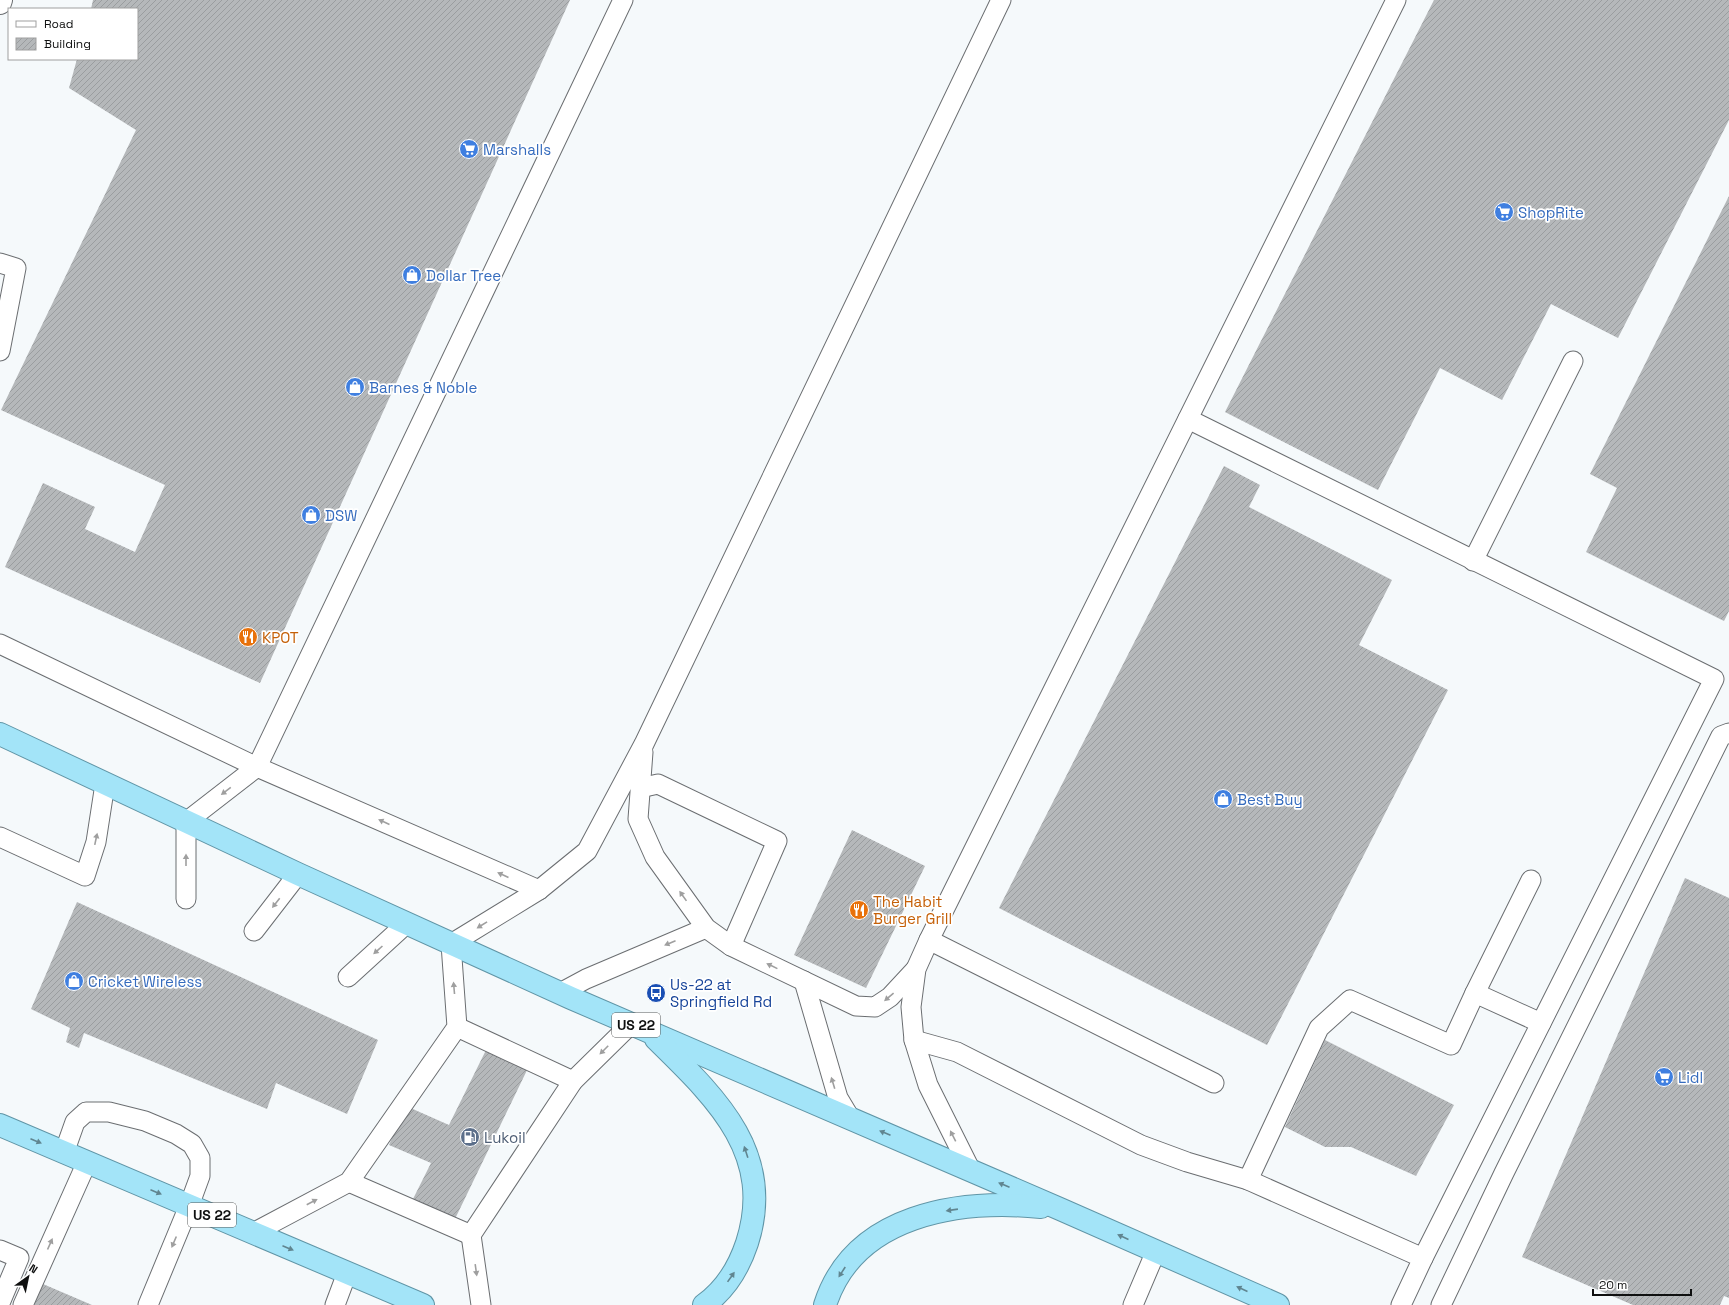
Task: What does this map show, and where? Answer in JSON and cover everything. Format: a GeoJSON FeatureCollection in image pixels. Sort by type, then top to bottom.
{"type":"FeatureCollection","features":[{"type":"Feature","properties":{"kind":"highway","name":"US 22"},"geometry":{"type":"LineString","coordinates":[[0,734],[406,924],[560,993],[639,1026],[1278,1305]]}},
{"type":"Feature","properties":{"kind":"highway"},"geometry":{"type":"LineString","coordinates":[[639,1026],[696,1079],[718,1104],[732,1123],[743,1143],[749,1164],[754,1199],[752,1226],[745,1250],[735,1271],[723,1287],[704,1305]]}},
{"type":"Feature","properties":{"kind":"highway","name":"US 22"},"geometry":{"type":"LineString","coordinates":[[1,1128],[87,1162],[423,1305]]}},
{"type":"Feature","properties":{"kind":"highway"},"geometry":{"type":"LineString","coordinates":[[825,1305],[842,1271],[852,1257],[877,1236],[893,1226],[935,1212],[986,1206],[1008,1204],[1060,1209]]}},
{"type":"Feature","properties":{"kind":"lane"},"geometry":{"type":"LineString","coordinates":[[186,899],[186,822],[257,767],[623,0]]}},
{"type":"Feature","properties":{"kind":"lane"},"geometry":{"type":"LineString","coordinates":[[253,1233],[349,1182],[458,1027],[451,944],[539,890],[587,851],[644,744],[1001,0]]}},
{"type":"Feature","properties":{"kind":"lane"},"geometry":{"type":"LineString","coordinates":[[971,1171],[928,1085],[914,1040],[911,1007],[916,969],[929,940],[1396,0]]}},
{"type":"Feature","properties":{"kind":"lane"},"geometry":{"type":"LineString","coordinates":[[0,263],[16,268],[0,351]]}},
{"type":"Feature","properties":{"kind":"lane"},"geometry":{"type":"LineString","coordinates":[[1473,560],[1572,361]]}},
{"type":"Feature","properties":{"kind":"lane"},"geometry":{"type":"LineString","coordinates":[[1188,419],[1714,679],[1540,1023],[1400,1305]]}},
{"type":"Feature","properties":{"kind":"lane"},"geometry":{"type":"LineString","coordinates":[[0,644],[257,767],[539,890]]}},
{"type":"Feature","properties":{"kind":"lane"},"geometry":{"type":"LineString","coordinates":[[1441,1305],[1504,1173],[1721,736],[1729,733]]}},
{"type":"Feature","properties":{"kind":"lane"},"geometry":{"type":"LineString","coordinates":[[644,744],[638,819],[655,857],[706,928],[731,946],[856,1006],[875,1007],[890,997],[916,969]]}},
{"type":"Feature","properties":{"kind":"lane"},"geometry":{"type":"LineString","coordinates":[[0,836],[85,876],[96,842],[105,784]]}},
{"type":"Feature","properties":{"kind":"lane"},"geometry":{"type":"LineString","coordinates":[[640,788],[658,784],[777,840],[731,946]]}},
{"type":"Feature","properties":{"kind":"lane"},"geometry":{"type":"LineString","coordinates":[[254,931],[298,874]]}},
{"type":"Feature","properties":{"kind":"lane"},"geometry":{"type":"LineString","coordinates":[[1248,1180],[1319,1028],[1350,1000],[1451,1045],[1475,992],[1531,880]]}},
{"type":"Feature","properties":{"kind":"lane"},"geometry":{"type":"LineString","coordinates":[[348,977],[406,924]]}},
{"type":"Feature","properties":{"kind":"lane"},"geometry":{"type":"LineString","coordinates":[[560,993],[586,979],[706,928]]}},
{"type":"Feature","properties":{"kind":"lane"},"geometry":{"type":"LineString","coordinates":[[929,940],[1214,1083]]}},
{"type":"Feature","properties":{"kind":"lane"},"geometry":{"type":"LineString","coordinates":[[804,981],[838,1098],[850,1118]]}},
{"type":"Feature","properties":{"kind":"lane"},"geometry":{"type":"LineString","coordinates":[[1475,992],[1540,1023]]}},
{"type":"Feature","properties":{"kind":"lane"},"geometry":{"type":"LineString","coordinates":[[481,1305],[471,1235],[573,1081],[639,1026]]}},
{"type":"Feature","properties":{"kind":"lane"},"geometry":{"type":"LineString","coordinates":[[458,1027],[573,1081]]}},
{"type":"Feature","properties":{"kind":"lane"},"geometry":{"type":"LineString","coordinates":[[914,1040],[957,1052],[1141,1145],[1187,1162],[1248,1180],[1423,1258]]}},
{"type":"Feature","properties":{"kind":"lane"},"geometry":{"type":"LineString","coordinates":[[64,1153],[75,1122],[86,1112],[109,1112],[145,1121],[176,1134],[192,1144],[200,1158],[200,1176],[190,1206],[148,1305]]}},
{"type":"Feature","properties":{"kind":"lane"},"geometry":{"type":"LineString","coordinates":[[23,1305],[87,1162]]}},
{"type":"Feature","properties":{"kind":"lane"},"geometry":{"type":"LineString","coordinates":[[349,1182],[471,1235]]}},
{"type":"Feature","properties":{"kind":"lane"},"geometry":{"type":"LineString","coordinates":[[0,1250],[19,1258],[0,1303]]}},
{"type":"Feature","properties":{"kind":"lane"},"geometry":{"type":"LineString","coordinates":[[1133,1305],[1156,1252]]}},
{"type":"Feature","properties":{"kind":"lane"},"geometry":{"type":"LineString","coordinates":[[335,1305],[347,1273]]}},
{"type":"Feature","properties":{"kind":"building"},"geometry":{"type":"Polygon","coordinates":[[[93,0],[570,0],[260,683],[5,567],[43,483],[95,507],[85,529],[135,552],[165,485],[1,410],[136,130],[69,88],[77,60],[138,60],[138,8],[91,8],[93,0]]]}},
{"type":"Feature","properties":{"kind":"building","name":"ShopRite"},"geometry":{"type":"Polygon","coordinates":[[[1434,0],[1729,0],[1729,120],[1618,338],[1551,304],[1502,400],[1440,368],[1378,490],[1225,412],[1434,0]]]}},
{"type":"Feature","properties":{"kind":"building"},"geometry":{"type":"Polygon","coordinates":[[[1729,196],[1729,611],[1724,621],[1586,552],[1617,488],[1590,474],[1729,196]]]}},
{"type":"Feature","properties":{"kind":"building","name":"Best Buy"},"geometry":{"type":"Polygon","coordinates":[[[1224,466],[1260,485],[1249,507],[1392,580],[1359,645],[1448,690],[1267,1045],[999,908],[1224,466]]]}},
{"type":"Feature","properties":{"kind":"building","name":"The Habit Burger Grill"},"geometry":{"type":"Polygon","coordinates":[[[852,830],[925,866],[866,988],[794,955],[852,830]]]}},
{"type":"Feature","properties":{"kind":"building","name":"Lidl"},"geometry":{"type":"Polygon","coordinates":[[[1685,878],[1729,898],[1729,1298],[1724,1296],[1720,1305],[1633,1305],[1522,1257],[1685,878]]]}},
{"type":"Feature","properties":{"kind":"building"},"geometry":{"type":"Polygon","coordinates":[[[77,902],[378,1040],[347,1114],[276,1083],[267,1109],[84,1033],[79,1048],[66,1042],[70,1028],[31,1009],[77,902]]]}},
{"type":"Feature","properties":{"kind":"building"},"geometry":{"type":"Polygon","coordinates":[[[1325,1040],[1454,1105],[1416,1176],[1351,1147],[1325,1147],[1285,1127],[1325,1040]]]}},
{"type":"Feature","properties":{"kind":"building"},"geometry":{"type":"Polygon","coordinates":[[[488,1046],[529,1066],[454,1221],[412,1201],[431,1163],[389,1145],[406,1106],[449,1125],[488,1046]]]}},
{"type":"Feature","properties":{"kind":"building"},"geometry":{"type":"Polygon","coordinates":[[[43,1284],[92,1305],[34,1305],[43,1284]]]}},
{"type":"Feature","properties":{"kind":"place","name":"Marshalls"},"geometry":{"type":"Point","coordinates":[469,149]}},
{"type":"Feature","properties":{"kind":"place","name":"ShopRite"},"geometry":{"type":"Point","coordinates":[1504,212]}},
{"type":"Feature","properties":{"kind":"place","name":"Dollar Tree"},"geometry":{"type":"Point","coordinates":[412,275]}},
{"type":"Feature","properties":{"kind":"place","name":"Barnes & Noble"},"geometry":{"type":"Point","coordinates":[355,387]}},
{"type":"Feature","properties":{"kind":"place","name":"DSW"},"geometry":{"type":"Point","coordinates":[311,515]}},
{"type":"Feature","properties":{"kind":"place","name":"KPOT"},"geometry":{"type":"Point","coordinates":[248,637]}},
{"type":"Feature","properties":{"kind":"place","name":"Best Buy"},"geometry":{"type":"Point","coordinates":[1223,799]}},
{"type":"Feature","properties":{"kind":"place","name":"The Habit Burger Grill"},"geometry":{"type":"Point","coordinates":[859,910]}},
{"type":"Feature","properties":{"kind":"place","name":"Cricket Wireless"},"geometry":{"type":"Point","coordinates":[74,981]}},
{"type":"Feature","properties":{"kind":"place","name":"Us-22 at Springfield Rd"},"geometry":{"type":"Point","coordinates":[656,993]}},
{"type":"Feature","properties":{"kind":"place","name":"Lidl"},"geometry":{"type":"Point","coordinates":[1664,1077]}},
{"type":"Feature","properties":{"kind":"place","name":"Lukoil"},"geometry":{"type":"Point","coordinates":[470,1137]}}]}
